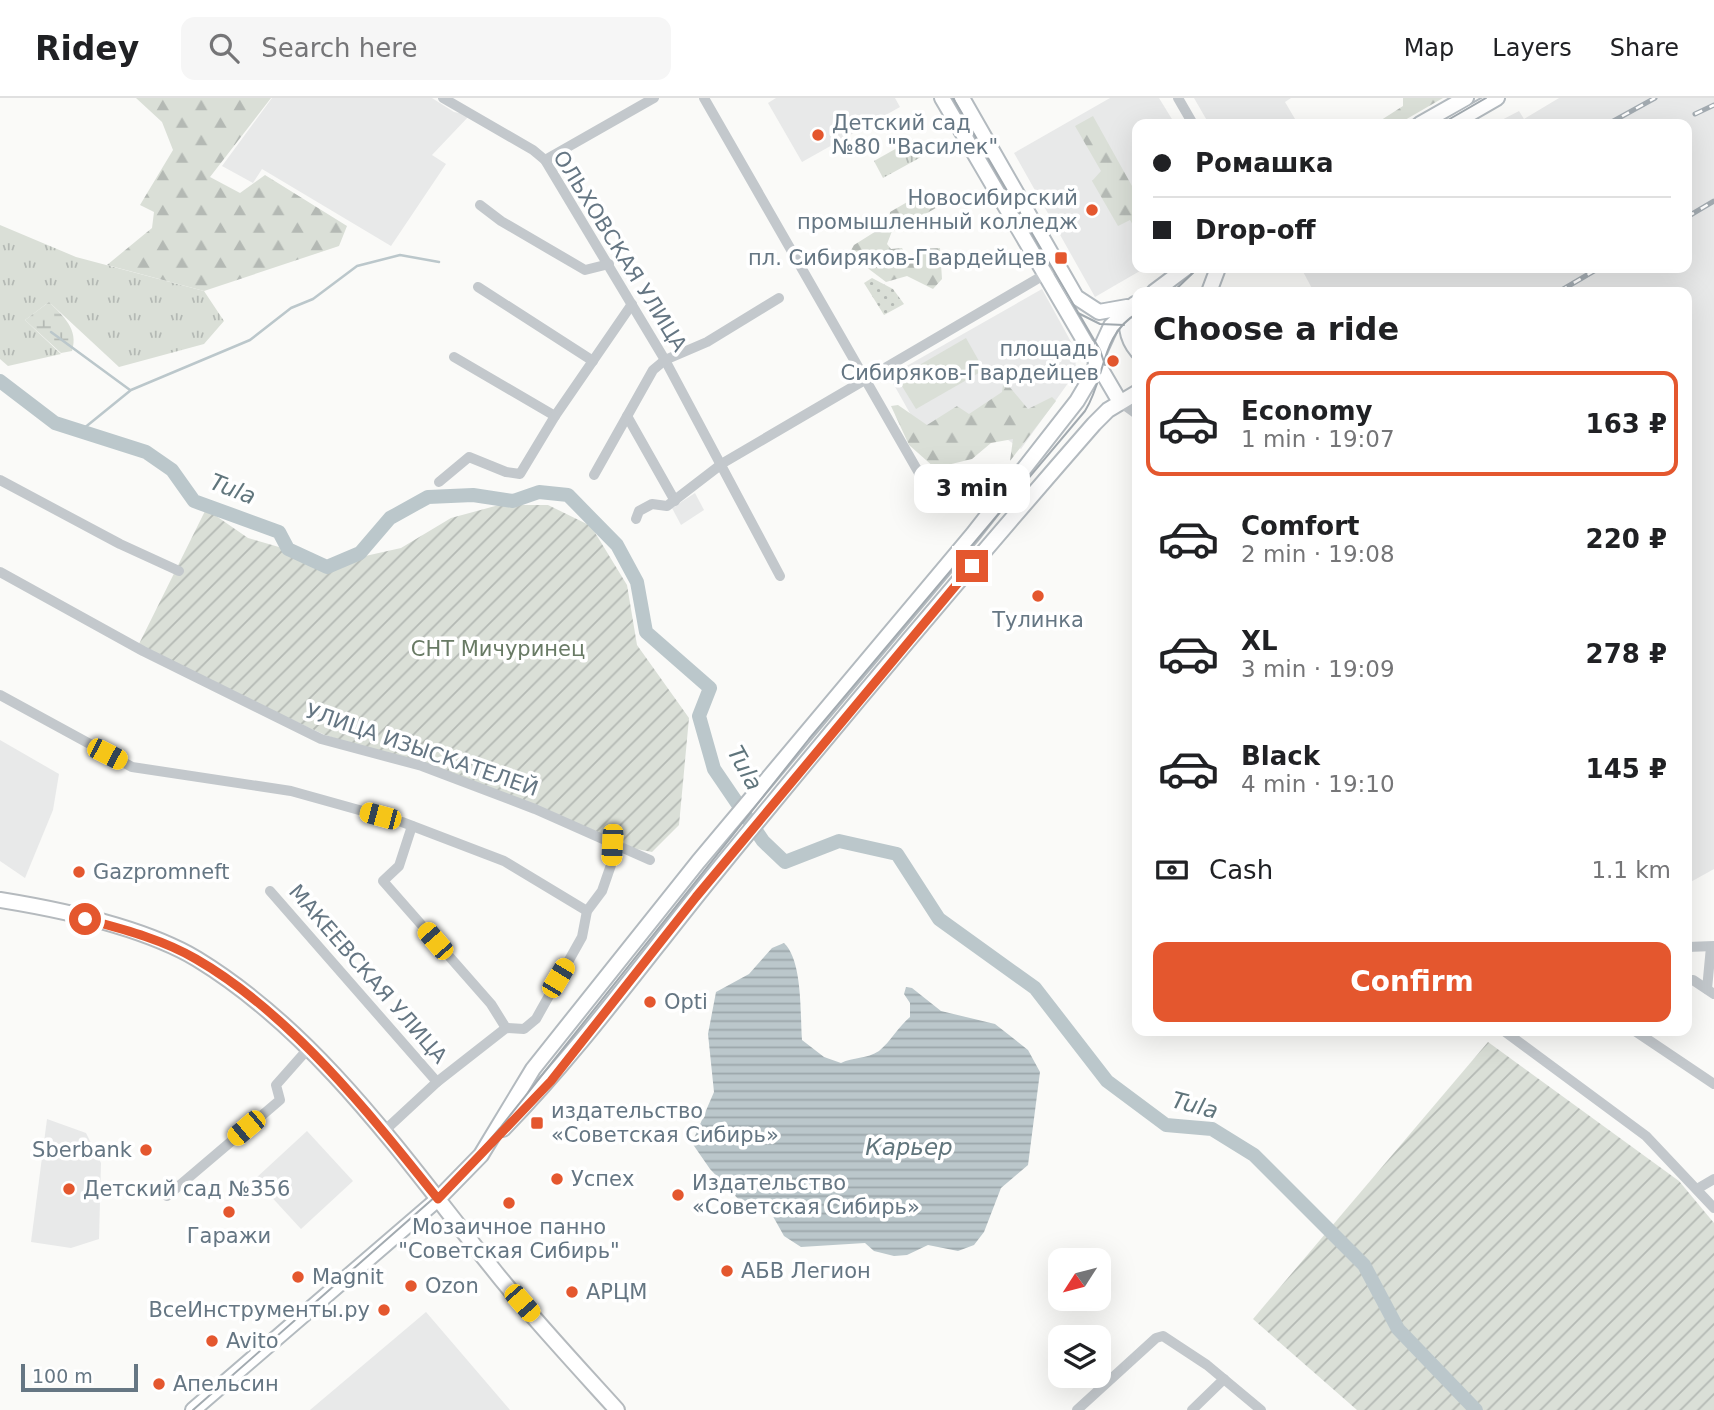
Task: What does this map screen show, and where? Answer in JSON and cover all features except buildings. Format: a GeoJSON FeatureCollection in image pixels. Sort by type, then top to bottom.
{"type":"FeatureCollection","features":[{"type":"Feature","properties":{"kind":"main road"},"geometry":{"type":"LineString","coordinates":[[942,98],[1120,401]]}},
{"type":"Feature","properties":{"kind":"main road"},"geometry":{"type":"LineString","coordinates":[[962,98],[1076,297],[1093,309],[1115,311],[1132,305]]}},
{"type":"Feature","properties":{"kind":"main road"},"geometry":{"type":"LineString","coordinates":[[1429,119],[1466,98],[1474,112]]}},
{"type":"Feature","properties":{"kind":"main road"},"geometry":{"type":"LineString","coordinates":[[1461,119],[1497,98]]}},
{"type":"Feature","properties":{"kind":"main road"},"geometry":{"type":"LineString","coordinates":[[1161,287],[1180,273]]}},
{"type":"Feature","properties":{"kind":"main road"},"geometry":{"type":"LineString","coordinates":[[488,1145],[533,1069],[803,734],[981,524],[1082,394],[1114,321],[1132,306]]}},
{"type":"Feature","properties":{"kind":"main road"},"geometry":{"type":"LineString","coordinates":[[1132,308],[1128,313],[1127,324],[1128,337],[1132,343]]}},
{"type":"Feature","properties":{"kind":"main road"},"geometry":{"type":"LineString","coordinates":[[193,1410],[438,1199],[551,1081],[714,875],[988,546],[1094,424],[1120,401],[1132,394]]}},
{"type":"Feature","properties":{"kind":"main road"},"geometry":{"type":"LineString","coordinates":[[0,900],[61,912],[132,932],[195,958],[234,985],[307,1050],[382,1133],[502,1280],[617,1410]]}},
{"type":"Feature","properties":{"kind":"street","name":"ОЛЬХОВСКАЯ УЛИЦА"},"geometry":{"type":"LineString","coordinates":[[443,98],[533,150],[545,160],[665,360],[723,464],[780,576]]}},
{"type":"Feature","properties":{"kind":"street"},"geometry":{"type":"LineString","coordinates":[[545,160],[654,98]]}},
{"type":"Feature","properties":{"kind":"street"},"geometry":{"type":"LineString","coordinates":[[704,98],[931,494]]}},
{"type":"Feature","properties":{"kind":"street"},"geometry":{"type":"LineString","coordinates":[[1178,98],[1190,119]]}},
{"type":"Feature","properties":{"kind":"street"},"geometry":{"type":"LineString","coordinates":[[480,205],[500,221],[585,270],[609,264]]}},
{"type":"Feature","properties":{"kind":"street"},"geometry":{"type":"LineString","coordinates":[[636,519],[639,511],[652,503],[667,506],[676,501],[723,464],[1059,266]]}},
{"type":"Feature","properties":{"kind":"street"},"geometry":{"type":"LineString","coordinates":[[478,287],[593,360]]}},
{"type":"Feature","properties":{"kind":"street"},"geometry":{"type":"LineString","coordinates":[[594,475],[653,370],[665,360],[707,342],[779,298]]}},
{"type":"Feature","properties":{"kind":"street"},"geometry":{"type":"LineString","coordinates":[[439,482],[469,457],[506,472],[520,474],[555,415],[632,304]]}},
{"type":"Feature","properties":{"kind":"street"},"geometry":{"type":"LineString","coordinates":[[454,356],[555,415]]}},
{"type":"Feature","properties":{"kind":"street"},"geometry":{"type":"LineString","coordinates":[[1120,401],[1132,410]]}},
{"type":"Feature","properties":{"kind":"street"},"geometry":{"type":"LineString","coordinates":[[627,416],[676,501]]}},
{"type":"Feature","properties":{"kind":"street"},"geometry":{"type":"LineString","coordinates":[[0,480],[120,544],[179,571]]}},
{"type":"Feature","properties":{"kind":"street","name":"УЛИЦА ИЗЫСКАТЕЛЕЙ"},"geometry":{"type":"LineString","coordinates":[[0,572],[144,651],[321,739],[422,766],[535,809],[650,860]]}},
{"type":"Feature","properties":{"kind":"street"},"geometry":{"type":"LineString","coordinates":[[0,695],[132,767],[291,791],[412,826],[504,861],[587,911]]}},
{"type":"Feature","properties":{"kind":"street"},"geometry":{"type":"LineString","coordinates":[[412,826],[399,866],[383,881],[491,1004],[506,1028]]}},
{"type":"Feature","properties":{"kind":"street","name":"МАКЕЕВСКАЯ УЛИЦА"},"geometry":{"type":"LineString","coordinates":[[382,1133],[437,1082],[506,1028],[524,1029],[536,1019],[582,937],[587,911],[602,891],[611,866],[612,845]]}},
{"type":"Feature","properties":{"kind":"street","name":"МАКЕЕВСКАЯ УЛИЦА"},"geometry":{"type":"LineString","coordinates":[[270,891],[437,1082]]}},
{"type":"Feature","properties":{"kind":"street"},"geometry":{"type":"LineString","coordinates":[[1692,947],[1712,947],[1710,991]]}},
{"type":"Feature","properties":{"kind":"street"},"geometry":{"type":"LineString","coordinates":[[1693,980],[1710,991]]}},
{"type":"Feature","properties":{"kind":"street"},"geometry":{"type":"LineString","coordinates":[[1511,1036],[1646,1136],[1714,1208]]}},
{"type":"Feature","properties":{"kind":"street"},"geometry":{"type":"LineString","coordinates":[[1642,1036],[1714,1084]]}},
{"type":"Feature","properties":{"kind":"street"},"geometry":{"type":"LineString","coordinates":[[167,1196],[280,1100],[276,1085],[307,1050]]}},
{"type":"Feature","properties":{"kind":"street"},"geometry":{"type":"LineString","coordinates":[[1697,1189],[1714,1179]]}},
{"type":"Feature","properties":{"kind":"street"},"geometry":{"type":"LineString","coordinates":[[1077,1410],[1156,1338],[1163,1336],[1174,1340],[1261,1410]]}},
{"type":"Feature","properties":{"kind":"street"},"geometry":{"type":"LineString","coordinates":[[1192,1410],[1224,1379]]}},
{"type":"Feature","properties":{"kind":"shaded area"},"geometry":{"type":"Polygon","coordinates":[[[272,98],[432,98],[454,112],[470,115],[432,155],[446,164],[391,246],[262,169],[253,183],[222,166],[272,98]]]}},
{"type":"Feature","properties":{"kind":"shaded area","name":"Детский сад №80 \"Василек\""},"geometry":{"type":"Polygon","coordinates":[[[776,98],[895,98],[900,107],[802,162],[768,103],[776,98]]]}},
{"type":"Feature","properties":{"kind":"shaded area","name":"Новосибирский промышленный колледж"},"geometry":{"type":"Polygon","coordinates":[[[1110,98],[1159,98],[1172,119],[1132,119],[1132,273],[1136,273],[1095,297],[1014,153],[1110,98]]]}},
{"type":"Feature","properties":{"kind":"shaded area"},"geometry":{"type":"Polygon","coordinates":[[[1194,98],[1291,98],[1285,102],[1295,119],[1206,119],[1194,98]]]}},
{"type":"Feature","properties":{"kind":"shaded area"},"geometry":{"type":"Polygon","coordinates":[[[1559,98],[1714,98],[1714,869],[1692,881],[1692,287],[1311,287],[1304,273],[1692,273],[1692,119],[1524,119],[1559,98]]]}},
{"type":"Feature","properties":{"kind":"shaded area"},"geometry":{"type":"Polygon","coordinates":[[[1519,111],[1524,119],[1504,119],[1519,111]]]}},
{"type":"Feature","properties":{"kind":"shaded area"},"geometry":{"type":"Polygon","coordinates":[[[1042,289],[1075,349],[1076,372],[1021,449],[1001,435],[921,433],[889,376],[1042,289]]]}},
{"type":"Feature","properties":{"kind":"shaded area"},"geometry":{"type":"Polygon","coordinates":[[[695,493],[704,510],[681,525],[672,508],[695,493]]]}},
{"type":"Feature","properties":{"kind":"shaded area"},"geometry":{"type":"Polygon","coordinates":[[[0,740],[59,774],[53,810],[25,878],[0,861],[0,740]]]}},
{"type":"Feature","properties":{"kind":"shaded area","name":"Детский сад №356"},"geometry":{"type":"Polygon","coordinates":[[[47,1119],[86,1133],[101,1163],[99,1239],[71,1248],[31,1242],[47,1119]]]}},
{"type":"Feature","properties":{"kind":"shaded area"},"geometry":{"type":"Polygon","coordinates":[[[307,1131],[353,1181],[301,1229],[255,1179],[307,1131]]]}},
{"type":"Feature","properties":{"kind":"shaded area"},"geometry":{"type":"Polygon","coordinates":[[[426,1312],[510,1410],[310,1410],[426,1312]]]}},
{"type":"Feature","properties":{"kind":"green space"},"geometry":{"type":"Polygon","coordinates":[[[136,98],[271,98],[210,177],[240,193],[265,175],[347,226],[339,246],[204,291],[107,265],[152,228],[154,212],[140,205],[173,150],[162,122],[136,98]]]}},
{"type":"Feature","properties":{"kind":"green space"},"geometry":{"type":"Polygon","coordinates":[[[1403,98],[1443,98],[1407,119],[1383,119],[1403,106],[1403,98]]]}},
{"type":"Feature","properties":{"kind":"green space"},"geometry":{"type":"Polygon","coordinates":[[[1093,116],[1132,186],[1132,223],[1130,220],[1118,226],[1092,181],[1101,171],[1075,126],[1093,116]]]}},
{"type":"Feature","properties":{"kind":"green space"},"geometry":{"type":"Polygon","coordinates":[[[913,139],[923,156],[883,178],[874,161],[913,139]]]}},
{"type":"Feature","properties":{"kind":"green space"},"geometry":{"type":"Polygon","coordinates":[[[928,190],[943,204],[920,217],[914,228],[892,231],[887,244],[891,249],[902,248],[909,260],[918,249],[940,248],[942,279],[933,289],[907,276],[886,282],[849,254],[854,245],[889,223],[890,212],[928,190]]]}},
{"type":"Feature","properties":{"kind":"green space"},"geometry":{"type":"Polygon","coordinates":[[[0,225],[76,257],[204,291],[224,321],[204,344],[119,367],[49,302],[25,320],[61,354],[8,366],[0,359],[0,225]]]}},
{"type":"Feature","properties":{"kind":"green space"},"geometry":{"type":"Polygon","coordinates":[[[872,278],[893,289],[904,304],[884,315],[864,283],[872,278]]]}},
{"type":"Feature","properties":{"kind":"green space"},"geometry":{"type":"Polygon","coordinates":[[[49,302],[71,330],[74,343],[72,351],[61,353],[25,320],[49,302]]]}},
{"type":"Feature","properties":{"kind":"green space"},"geometry":{"type":"Polygon","coordinates":[[[966,338],[984,370],[916,409],[897,378],[966,338]]]}},
{"type":"Feature","properties":{"kind":"green space"},"geometry":{"type":"Polygon","coordinates":[[[1003,385],[1008,385],[1028,409],[1052,397],[1056,401],[1010,461],[1013,439],[991,443],[972,459],[935,468],[909,445],[891,406],[898,405],[927,425],[957,406],[969,414],[1002,392],[1003,385]]]}},
{"type":"Feature","properties":{"kind":"green space","name":"СНТ Мичуринец"},"geometry":{"type":"Polygon","coordinates":[[[499,505],[548,505],[591,526],[627,585],[637,645],[689,718],[679,825],[652,852],[611,844],[422,766],[325,735],[137,648],[206,509],[248,538],[334,563],[401,548],[451,518],[499,505]]]}},
{"type":"Feature","properties":{"kind":"green space"},"geometry":{"type":"Polygon","coordinates":[[[1488,1042],[1679,1181],[1714,1223],[1714,1410],[1357,1410],[1253,1319],[1488,1042]]]}},
{"type":"Feature","properties":{"kind":"water","name":"Карьер"},"geometry":{"type":"Polygon","coordinates":[[[784,943],[795,962],[798,975],[802,1040],[824,1057],[841,1063],[879,1051],[910,1017],[910,1003],[904,994],[906,987],[912,988],[941,1011],[995,1024],[1028,1050],[1040,1072],[1028,1165],[1001,1188],[984,1232],[974,1245],[958,1251],[928,1245],[907,1255],[894,1256],[874,1251],[865,1243],[801,1247],[784,1236],[765,1202],[740,1201],[710,1169],[692,1143],[714,1092],[708,1034],[716,992],[749,974],[772,948],[784,943]]]}},
{"type":"Feature","properties":{"kind":"waterway"},"geometry":{"type":"LineString","coordinates":[[55,423],[83,429],[131,390],[250,340],[291,308],[313,299],[357,266],[400,255],[439,262]]}},
{"type":"Feature","properties":{"kind":"waterway"},"geometry":{"type":"LineString","coordinates":[[51,332],[130,390]]}},
{"type":"Feature","properties":{"kind":"waterway","name":"Tula"},"geometry":{"type":"LineString","coordinates":[[0,381],[55,423],[146,452],[172,470],[194,501],[279,532],[288,549],[327,567],[360,553],[390,518],[428,497],[473,495],[513,501],[539,492],[568,495],[617,545],[637,582],[646,632],[710,688],[699,716],[714,769],[763,841],[785,862],[839,841],[897,854],[939,919],[1035,988],[1107,1081],[1166,1125],[1212,1129],[1254,1155],[1364,1265],[1398,1329],[1476,1410]]}},
{"type":"Feature","properties":{"kind":"tram line"},"geometry":{"type":"LineString","coordinates":[[953,98],[1100,350],[1105,365]]}},
{"type":"Feature","properties":{"kind":"tram line"},"geometry":{"type":"LineString","coordinates":[[1450,119],[1486,98]]}},
{"type":"Feature","properties":{"kind":"tram line"},"geometry":{"type":"LineString","coordinates":[[1178,287],[1193,273]]}},
{"type":"Feature","properties":{"kind":"tram line"},"geometry":{"type":"LineString","coordinates":[[1078,313],[1100,324],[1124,325]]}},
{"type":"Feature","properties":{"kind":"tram line"},"geometry":{"type":"LineString","coordinates":[[193,1410],[461,1174],[809,739],[1085,411],[1110,345],[1132,318]]}},
{"type":"Feature","properties":{"kind":"railway"},"geometry":{"type":"LineString","coordinates":[[1617,119],[1655,98]]}},
{"type":"Feature","properties":{"kind":"railway"},"geometry":{"type":"LineString","coordinates":[[1695,114],[1714,105]]}},
{"type":"Feature","properties":{"kind":"railway"},"geometry":{"type":"LineString","coordinates":[[1692,214],[1714,201]]}},
{"type":"Feature","properties":{"kind":"railway"},"geometry":{"type":"LineString","coordinates":[[1567,287],[1591,273]]}},
{"type":"Feature","properties":{"kind":"place","name":"Детский сад №80 \"Василек\""},"geometry":{"type":"Point","coordinates":[818,135]}},
{"type":"Feature","properties":{"kind":"place","name":"Новосибирский промышленный колледж"},"geometry":{"type":"Point","coordinates":[1092,210]}},
{"type":"Feature","properties":{"kind":"place","name":"пл. Сибиряков-Гвардейцев"},"geometry":{"type":"Point","coordinates":[1061,258]}},
{"type":"Feature","properties":{"kind":"place","name":"площадь Сибиряков-Гвардейцев"},"geometry":{"type":"Point","coordinates":[1113,361]}},
{"type":"Feature","properties":{"kind":"place","name":"Тулинка"},"geometry":{"type":"Point","coordinates":[1038,596]}},
{"type":"Feature","properties":{"kind":"place","name":"Gazpromneft"},"geometry":{"type":"Point","coordinates":[79,872]}},
{"type":"Feature","properties":{"kind":"place","name":"Opti"},"geometry":{"type":"Point","coordinates":[650,1002]}},
{"type":"Feature","properties":{"kind":"place","name":"издательство «Советская Сибирь»"},"geometry":{"type":"Point","coordinates":[537,1123]}},
{"type":"Feature","properties":{"kind":"place","name":"Sberbank"},"geometry":{"type":"Point","coordinates":[146,1150]}},
{"type":"Feature","properties":{"kind":"place","name":"Успех"},"geometry":{"type":"Point","coordinates":[557,1179]}},
{"type":"Feature","properties":{"kind":"place","name":"Детский сад №356"},"geometry":{"type":"Point","coordinates":[69,1189]}},
{"type":"Feature","properties":{"kind":"place","name":"Издательство «Советская Сибирь»"},"geometry":{"type":"Point","coordinates":[678,1195]}},
{"type":"Feature","properties":{"kind":"place","name":"Мозаичное панно \"Советская Сибирь\""},"geometry":{"type":"Point","coordinates":[509,1203]}},
{"type":"Feature","properties":{"kind":"place","name":"Гаражи"},"geometry":{"type":"Point","coordinates":[229,1212]}},
{"type":"Feature","properties":{"kind":"place","name":"АБВ Легион"},"geometry":{"type":"Point","coordinates":[727,1271]}},
{"type":"Feature","properties":{"kind":"place","name":"Magnit"},"geometry":{"type":"Point","coordinates":[298,1277]}},
{"type":"Feature","properties":{"kind":"place","name":"Ozon"},"geometry":{"type":"Point","coordinates":[411,1286]}},
{"type":"Feature","properties":{"kind":"place","name":"АРЦМ"},"geometry":{"type":"Point","coordinates":[572,1292]}},
{"type":"Feature","properties":{"kind":"place","name":"ВсеИнструменты.ру"},"geometry":{"type":"Point","coordinates":[384,1310]}},
{"type":"Feature","properties":{"kind":"place","name":"Avito"},"geometry":{"type":"Point","coordinates":[212,1341]}},
{"type":"Feature","properties":{"kind":"place","name":"Апельсин"},"geometry":{"type":"Point","coordinates":[159,1384]}},
{"type":"Feature","properties":{"kind":"route"},"geometry":{"type":"LineString","coordinates":[[85,919],[141,935],[195,958],[234,985],[276,1020],[335,1077],[438,1199],[551,1081],[696,897],[972,566]]}}]}
